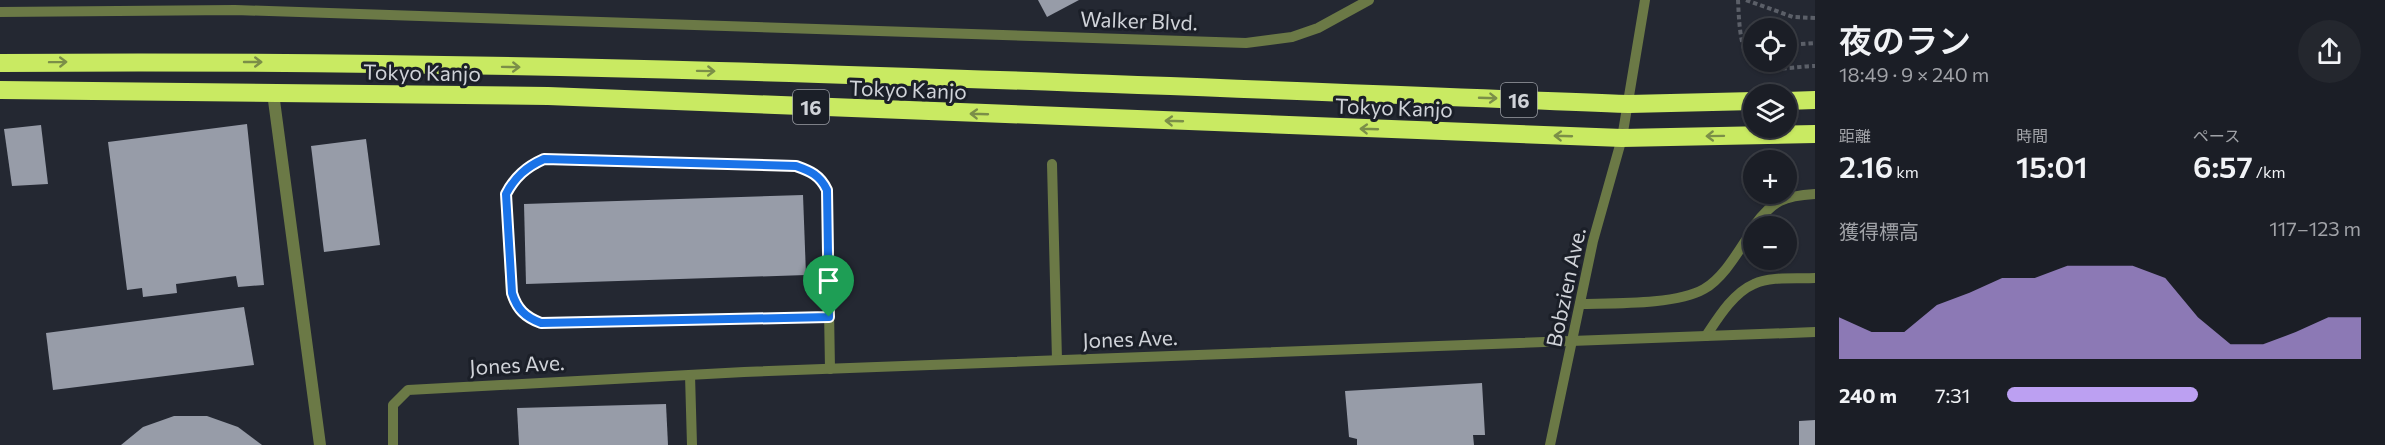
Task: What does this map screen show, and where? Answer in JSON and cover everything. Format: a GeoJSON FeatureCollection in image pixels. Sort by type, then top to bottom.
{"type":"FeatureCollection","features":[{"type":"Feature","properties":{"kind":"highway","name":"Tokyo Kanjo"},"geometry":{"type":"LineString","coordinates":[[0,63],[283,62],[849,73],[1629,104],[1743,101]]}},
{"type":"Feature","properties":{"kind":"highway","name":"Tokyo Kanjo"},"geometry":{"type":"LineString","coordinates":[[0,90],[548,96],[1622,138],[1815,134]]}},
{"type":"Feature","properties":{"kind":"highway"},"geometry":{"type":"LineString","coordinates":[[1797,100],[1815,100]]}},
{"type":"Feature","properties":{"kind":"street"},"geometry":{"type":"LineString","coordinates":[[273,93],[320,445]]}},
{"type":"Feature","properties":{"kind":"lane","name":"Walker Blvd."},"geometry":{"type":"LineString","coordinates":[[0,12],[235,5],[1246,43],[1292,37],[1318,28],[1369,0]]}},
{"type":"Feature","properties":{"kind":"lane","name":"Bobzien Ave."},"geometry":{"type":"LineString","coordinates":[[1550,445],[1593,241],[1622,138],[1645,0]]}},
{"type":"Feature","properties":{"kind":"lane"},"geometry":{"type":"LineString","coordinates":[[829,317],[541,323],[527,318],[516,306],[512,293],[506,194],[512,181],[520,173],[544,159],[796,166],[821,178],[827,190],[830,369]]}},
{"type":"Feature","properties":{"kind":"lane"},"geometry":{"type":"LineString","coordinates":[[1052,164],[1057,360]]}},
{"type":"Feature","properties":{"kind":"lane"},"geometry":{"type":"LineString","coordinates":[[1763,216],[1774,203],[1789,196],[1815,194]]}},
{"type":"Feature","properties":{"kind":"lane"},"geometry":{"type":"LineString","coordinates":[[1580,304],[1673,298],[1705,289],[1721,273],[1743,242]]}},
{"type":"Feature","properties":{"kind":"lane"},"geometry":{"type":"LineString","coordinates":[[1706,336],[1719,315],[1752,284],[1766,280],[1815,278]]}},
{"type":"Feature","properties":{"kind":"lane","name":"Jones Ave."},"geometry":{"type":"LineString","coordinates":[[393,445],[393,405],[408,390],[830,369],[1815,332]]}},
{"type":"Feature","properties":{"kind":"lane"},"geometry":{"type":"LineString","coordinates":[[690,375],[692,445]]}},
{"type":"Feature","properties":{"kind":"path"},"geometry":{"type":"LineString","coordinates":[[1738,0],[1743,43]]}},
{"type":"Feature","properties":{"kind":"path"},"geometry":{"type":"LineString","coordinates":[[1746,0],[1793,17],[1815,18]]}},
{"type":"Feature","properties":{"kind":"path"},"geometry":{"type":"LineString","coordinates":[[1797,44],[1815,43]]}},
{"type":"Feature","properties":{"kind":"path"},"geometry":{"type":"LineString","coordinates":[[1797,67],[1815,66]]}},
{"type":"Feature","properties":{"kind":"building"},"geometry":{"type":"Polygon","coordinates":[[[1038,0],[1079,0],[1047,17],[1038,0]]]}},
{"type":"Feature","properties":{"kind":"building"},"geometry":{"type":"Polygon","coordinates":[[[247,124],[264,285],[238,287],[236,276],[176,284],[177,293],[143,297],[142,288],[127,290],[108,142],[247,124]]]}},
{"type":"Feature","properties":{"kind":"building"},"geometry":{"type":"Polygon","coordinates":[[[41,125],[48,184],[12,186],[4,129],[41,125]]]}},
{"type":"Feature","properties":{"kind":"building"},"geometry":{"type":"Polygon","coordinates":[[[366,139],[380,245],[324,252],[311,146],[366,139]]]}},
{"type":"Feature","properties":{"kind":"building"},"geometry":{"type":"Polygon","coordinates":[[[803,195],[806,275],[526,284],[524,204],[803,195]]]}},
{"type":"Feature","properties":{"kind":"building"},"geometry":{"type":"Polygon","coordinates":[[[244,307],[254,365],[53,390],[46,333],[244,307]]]}},
{"type":"Feature","properties":{"kind":"building"},"geometry":{"type":"Polygon","coordinates":[[[1482,383],[1485,435],[1473,435],[1474,445],[1357,445],[1357,439],[1349,437],[1345,391],[1482,383]]]}},
{"type":"Feature","properties":{"kind":"building"},"geometry":{"type":"Polygon","coordinates":[[[666,404],[668,445],[519,445],[517,408],[666,404]]]}},
{"type":"Feature","properties":{"kind":"building"},"geometry":{"type":"Polygon","coordinates":[[[174,416],[207,416],[238,427],[262,445],[121,445],[143,427],[174,416]]]}},
{"type":"Feature","properties":{"kind":"building"},"geometry":{"type":"Polygon","coordinates":[[[1815,420],[1815,445],[1799,445],[1799,421],[1815,420]]]}},
{"type":"Feature","properties":{"kind":"route"},"geometry":{"type":"LineString","coordinates":[[544,159],[796,166],[821,178],[827,190],[829,317],[541,323],[527,318],[516,306],[512,293],[506,194],[512,181],[520,173],[544,159]]}}]}
